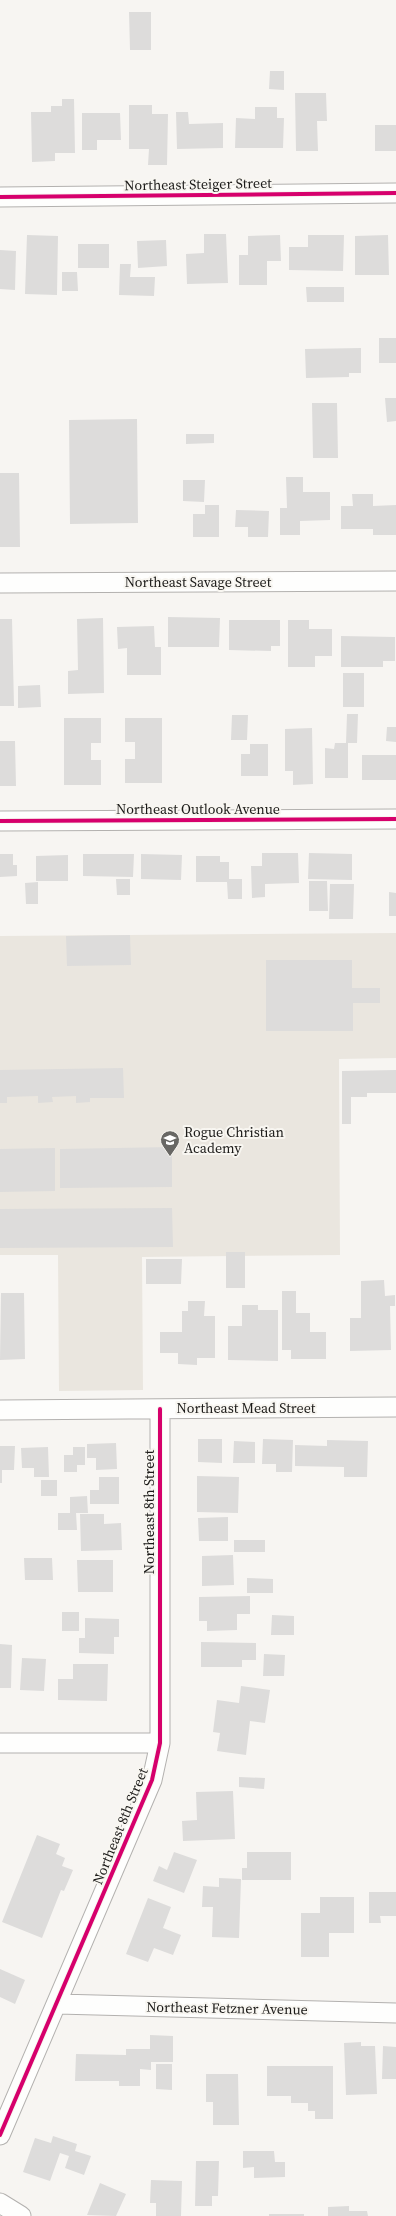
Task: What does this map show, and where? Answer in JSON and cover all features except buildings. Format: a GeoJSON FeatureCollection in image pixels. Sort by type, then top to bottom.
{"type":"FeatureCollection","features":[{"type":"Feature","properties":{"kind":"street","name":"Northeast Steiger Street"},"geometry":{"type":"LineString","coordinates":[[0,197],[396,193]]}},
{"type":"Feature","properties":{"kind":"street","name":"Northeast Savage Street"},"geometry":{"type":"LineString","coordinates":[[0,583],[396,581]]}},
{"type":"Feature","properties":{"kind":"street","name":"Northeast Outlook Avenue"},"geometry":{"type":"LineString","coordinates":[[0,821],[396,819]]}},
{"type":"Feature","properties":{"kind":"street","name":"Northeast Mead Street"},"geometry":{"type":"LineString","coordinates":[[0,1410],[396,1407]]}},
{"type":"Feature","properties":{"kind":"street","name":"Northeast 8th Street"},"geometry":{"type":"LineString","coordinates":[[0,2135],[58,2004],[152,1780],[160,1743],[160,1409]]}},
{"type":"Feature","properties":{"kind":"street"},"geometry":{"type":"LineString","coordinates":[[0,1744],[160,1743]]}},
{"type":"Feature","properties":{"kind":"street","name":"Northeast Fetzner Avenue"},"geometry":{"type":"LineString","coordinates":[[58,2004],[396,2013]]}},
{"type":"Feature","properties":{"kind":"street"},"geometry":{"type":"LineString","coordinates":[[0,2203],[21,2216]]}},
{"type":"Feature","properties":{"kind":"shaded area","name":"Rogue Christian Academy"},"geometry":{"type":"Polygon","coordinates":[[[396,933],[396,1058],[339,1059],[340,1255],[142,1257],[143,1390],[59,1391],[58,1255],[0,1255],[0,936],[396,933]]]}},
{"type":"Feature","properties":{"kind":"cycle path"},"geometry":{"type":"LineString","coordinates":[[0,197],[396,193]]}},
{"type":"Feature","properties":{"kind":"cycle path"},"geometry":{"type":"LineString","coordinates":[[0,821],[396,819]]}},
{"type":"Feature","properties":{"kind":"cycle path"},"geometry":{"type":"LineString","coordinates":[[0,2135],[152,1780],[160,1743],[160,1409]]}},
{"type":"Feature","properties":{"kind":"place","name":"Rogue Christian Academy"},"geometry":{"type":"Point","coordinates":[170,1157]}}]}
